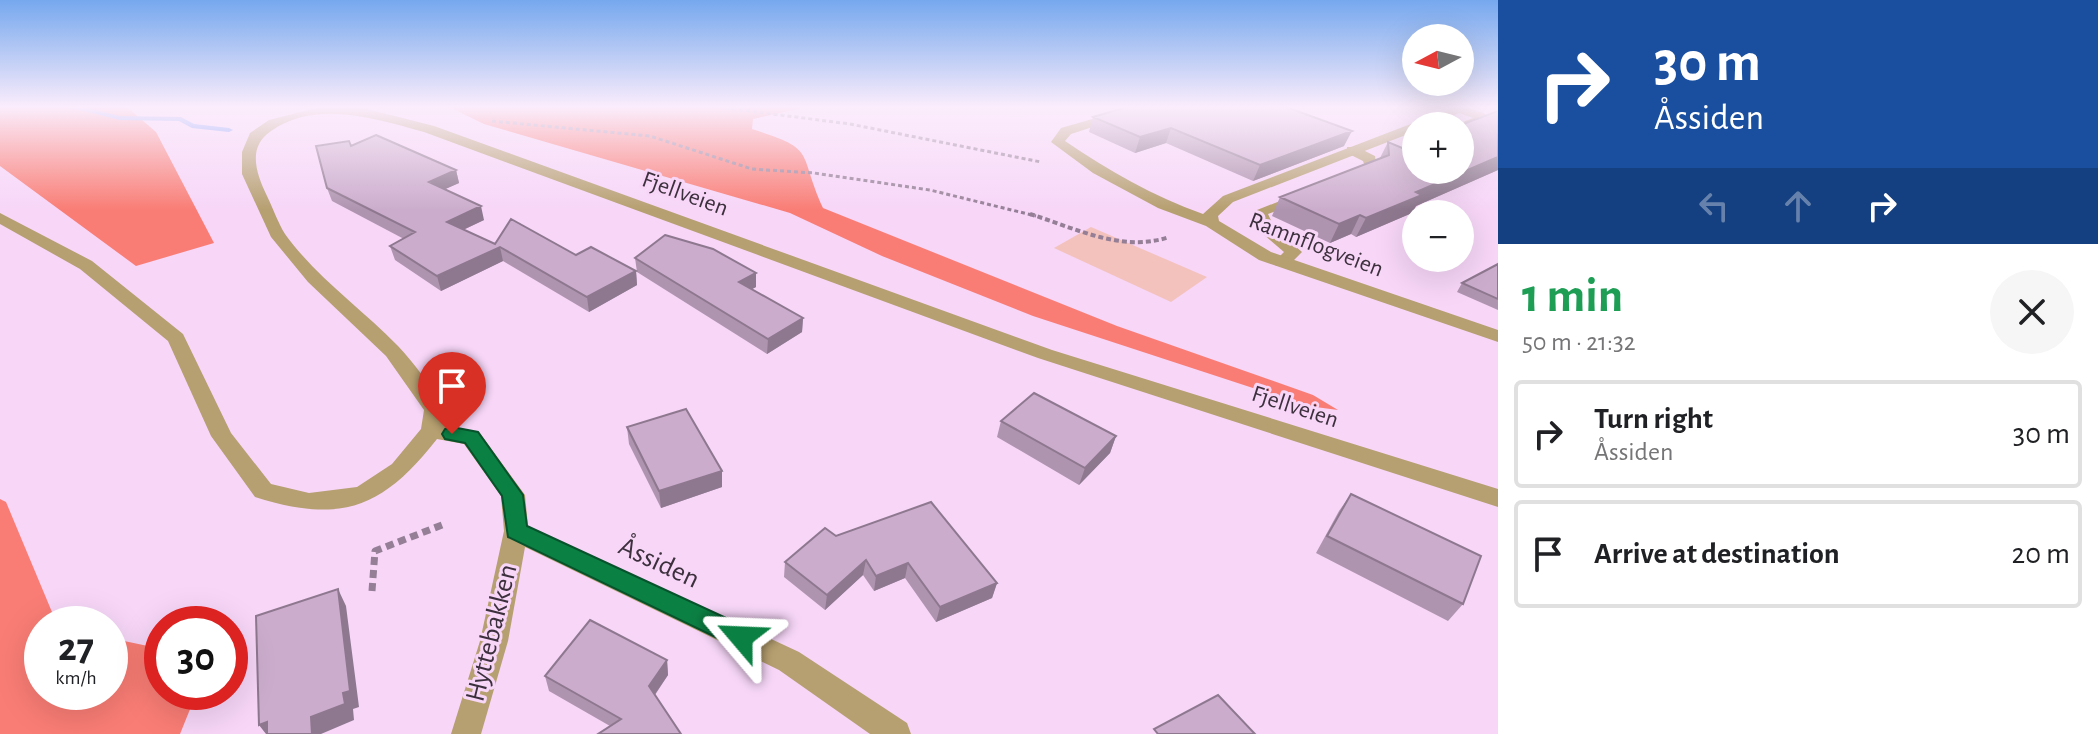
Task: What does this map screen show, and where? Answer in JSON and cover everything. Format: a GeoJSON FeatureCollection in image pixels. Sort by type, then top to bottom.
{"type":"FeatureCollection","features":[{"type":"Feature","properties":{"kind":"street","name":"Fjellveien"},"geometry":{"type":"LineString","coordinates":[[253,141],[249,152],[249,174],[277,234],[314,278],[393,352],[435,409],[432,431]]}},
{"type":"Feature","properties":{"kind":"street","name":"Fjellveien"},"geometry":{"type":"LineString","coordinates":[[463,141],[1045,354],[1498,498]]}},
{"type":"Feature","properties":{"kind":"street","name":"Ramnflogveien"},"geometry":{"type":"LineString","coordinates":[[1059,141],[1061,147],[1098,170],[1163,205],[1212,223],[1240,243],[1282,262],[1498,336]]}},
{"type":"Feature","properties":{"kind":"street"},"geometry":{"type":"LineString","coordinates":[[1212,223],[1210,215],[1213,209],[1228,199],[1375,141]]}},
{"type":"Feature","properties":{"kind":"street"},"geometry":{"type":"LineString","coordinates":[[1282,262],[1294,252],[1270,233],[1261,221],[1260,212],[1372,169],[1370,159],[1352,150]]}},
{"type":"Feature","properties":{"kind":"street"},"geometry":{"type":"LineString","coordinates":[[0,218],[86,265],[176,338],[222,436],[263,491],[309,502],[362,495],[400,470],[432,431],[471,437],[513,495],[516,531]]}},
{"type":"Feature","properties":{"kind":"street","name":"Hyttebakken"},"geometry":{"type":"LineString","coordinates":[[466,734],[494,641],[516,531]]}},
{"type":"Feature","properties":{"kind":"street","name":"Åssiden"},"geometry":{"type":"LineString","coordinates":[[516,531],[789,661],[896,734]]}},
{"type":"Feature","properties":{"kind":"path"},"geometry":{"type":"LineString","coordinates":[[666,141],[752,169],[814,173],[930,190],[1021,211],[1122,243],[1148,244],[1212,223]]}},
{"type":"Feature","properties":{"kind":"path"},"geometry":{"type":"LineString","coordinates":[[933,141],[1024,160],[1098,170]]}},
{"type":"Feature","properties":{"kind":"path"},"geometry":{"type":"LineString","coordinates":[[372,591],[375,551],[442,525]]}},
{"type":"Feature","properties":{"kind":"shaded area"},"geometry":{"type":"Polygon","coordinates":[[[0,141],[161,141],[214,243],[136,266],[0,166],[0,141]]]}},
{"type":"Feature","properties":{"kind":"shaded area"},"geometry":{"type":"Polygon","coordinates":[[[543,141],[785,141],[797,148],[807,163],[823,208],[1117,326],[1313,395],[1338,410],[1308,406],[1033,316],[882,256],[790,213],[543,141]]]}},
{"type":"Feature","properties":{"kind":"shaded area"},"geometry":{"type":"Polygon","coordinates":[[[1091,227],[1207,277],[1171,302],[1054,248],[1091,227]]]}},
{"type":"Feature","properties":{"kind":"shaded area"},"geometry":{"type":"Polygon","coordinates":[[[0,499],[6,502],[49,606],[24,606],[24,710],[128,710],[128,642],[144,645],[144,710],[190,710],[180,734],[0,734],[0,499]]]}},
{"type":"Feature","properties":{"kind":"building"},"geometry":{"type":"Polygon","coordinates":[[[349,141],[351,146],[362,141],[390,141],[456,170],[429,182],[481,206],[447,222],[495,244],[511,219],[576,255],[591,247],[636,271],[587,297],[500,247],[437,276],[390,246],[415,232],[327,188],[316,146],[349,141]]]}},
{"type":"Feature","properties":{"kind":"building"},"geometry":{"type":"Polygon","coordinates":[[[1203,141],[1324,141],[1260,165],[1203,141]]]}},
{"type":"Feature","properties":{"kind":"building"},"geometry":{"type":"Polygon","coordinates":[[[1474,141],[1498,141],[1498,157],[1474,167],[1474,141]]]}},
{"type":"Feature","properties":{"kind":"building"},"geometry":{"type":"Polygon","coordinates":[[[1388,142],[1402,148],[1402,184],[1435,184],[1416,192],[1422,195],[1402,200],[1402,203],[1366,218],[1360,215],[1339,224],[1280,197],[1389,155],[1388,142]]]}},
{"type":"Feature","properties":{"kind":"building"},"geometry":{"type":"Polygon","coordinates":[[[665,235],[713,249],[756,273],[739,282],[803,318],[768,339],[635,258],[665,235]]]}},
{"type":"Feature","properties":{"kind":"building"},"geometry":{"type":"Polygon","coordinates":[[[1498,264],[1498,299],[1462,283],[1498,264]]]}},
{"type":"Feature","properties":{"kind":"building"},"geometry":{"type":"Polygon","coordinates":[[[1034,393],[1116,436],[1085,468],[1001,421],[1034,393]]]}},
{"type":"Feature","properties":{"kind":"building"},"geometry":{"type":"Polygon","coordinates":[[[686,409],[722,471],[659,491],[627,427],[686,409]]]}},
{"type":"Feature","properties":{"kind":"building"},"geometry":{"type":"Polygon","coordinates":[[[1351,494],[1481,556],[1463,604],[1327,536],[1351,494]]]}},
{"type":"Feature","properties":{"kind":"building"},"geometry":{"type":"Polygon","coordinates":[[[931,502],[997,583],[940,607],[908,563],[876,576],[866,560],[827,595],[785,562],[825,528],[836,536],[931,502]]]}},
{"type":"Feature","properties":{"kind":"building"},"geometry":{"type":"Polygon","coordinates":[[[338,589],[350,691],[343,693],[345,704],[311,717],[312,734],[267,734],[267,722],[259,725],[256,616],[338,589]]]}},
{"type":"Feature","properties":{"kind":"building"},"geometry":{"type":"Polygon","coordinates":[[[590,620],[667,660],[649,686],[681,734],[598,734],[621,719],[545,676],[590,620]]]}},
{"type":"Feature","properties":{"kind":"building"},"geometry":{"type":"Polygon","coordinates":[[[1218,695],[1255,734],[1158,734],[1154,729],[1218,695]]]}},
{"type":"Feature","properties":{"kind":"route"},"geometry":{"type":"LineString","coordinates":[[452,434],[471,437],[513,495],[516,531],[741,637]]}}]}
